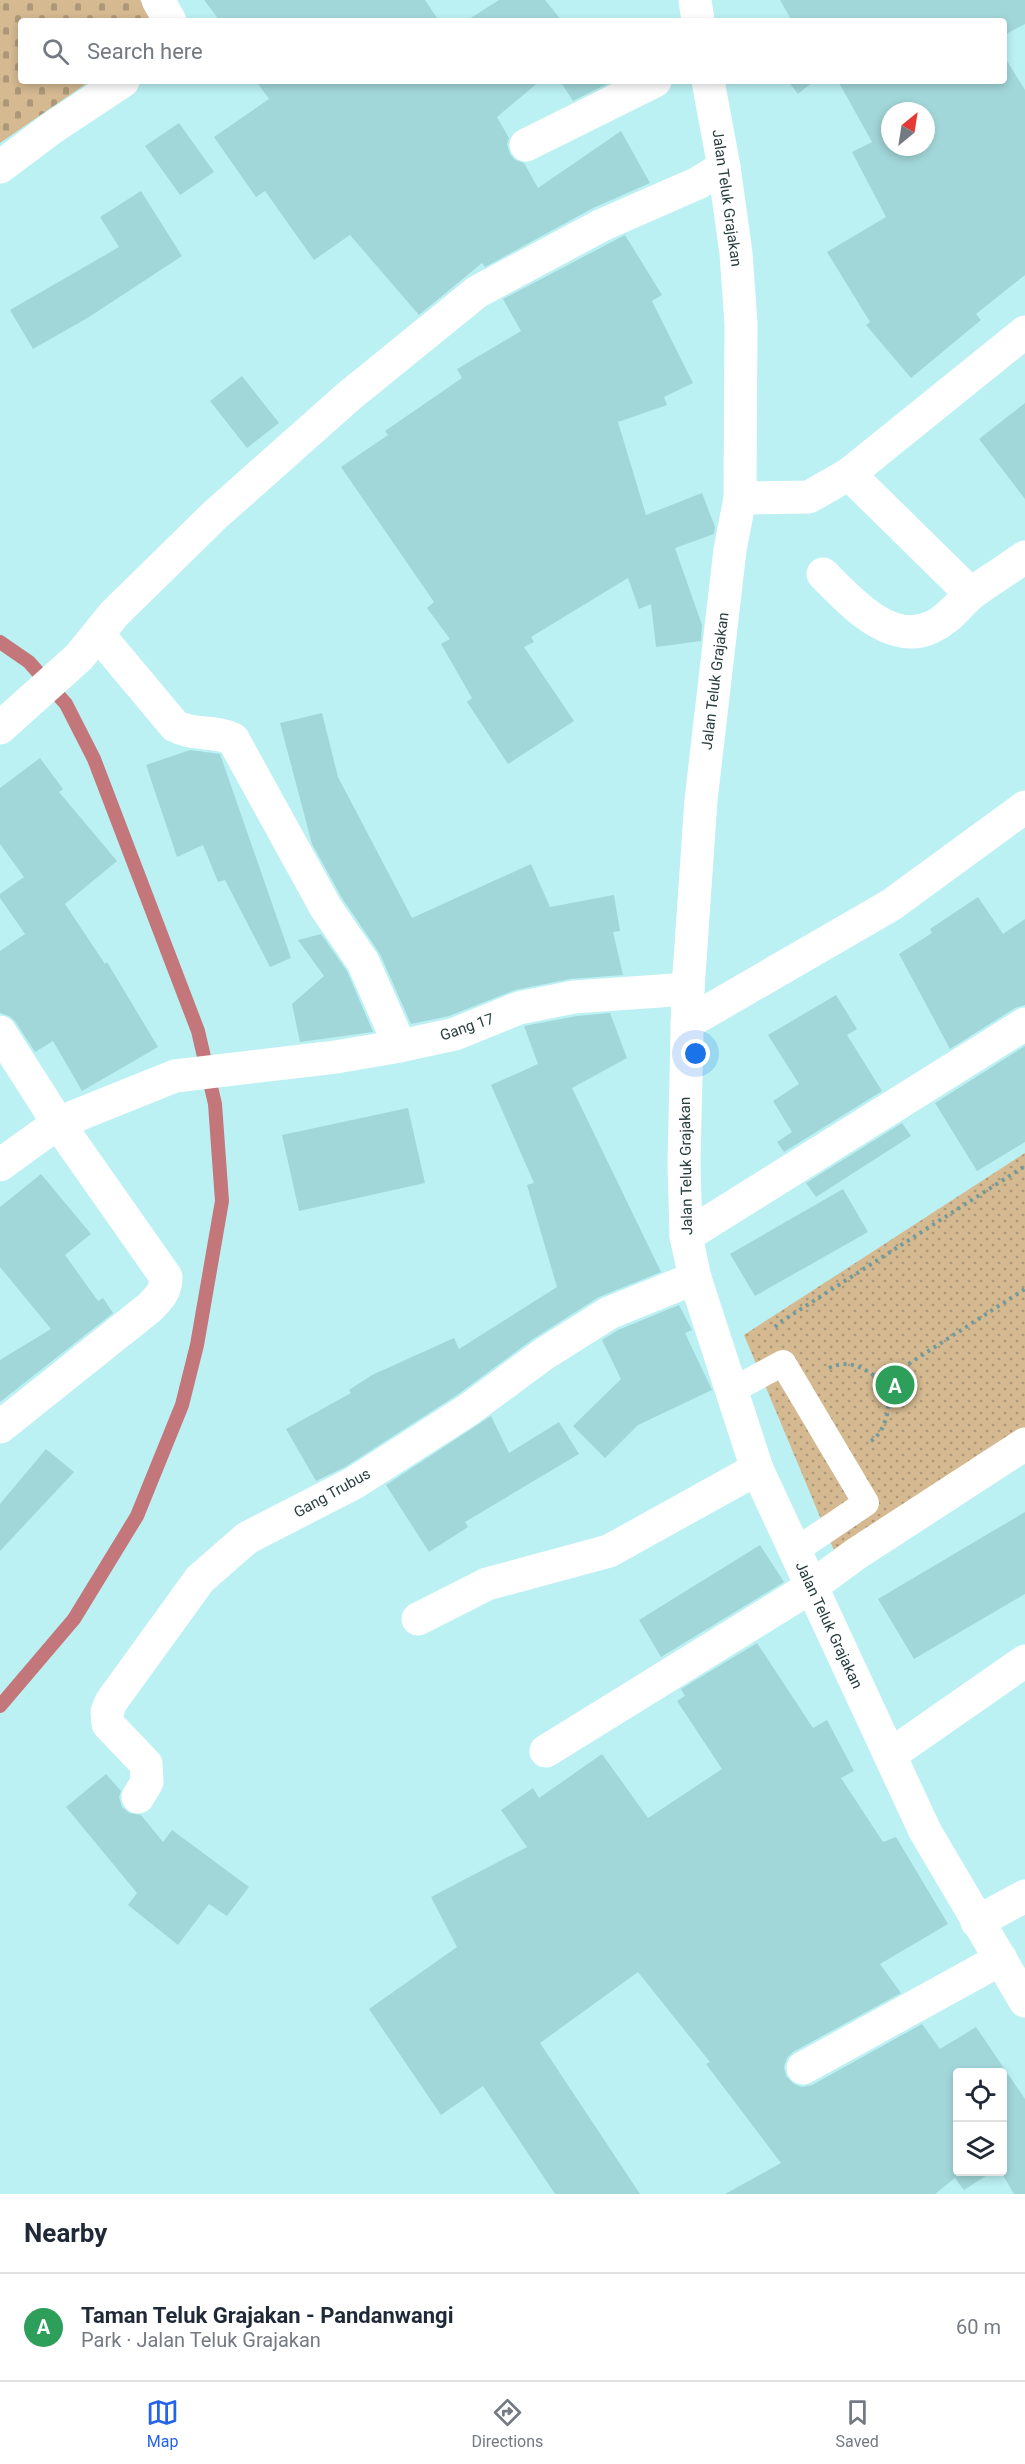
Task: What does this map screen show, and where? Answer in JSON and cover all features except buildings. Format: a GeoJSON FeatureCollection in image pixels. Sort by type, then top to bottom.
{"type":"FeatureCollection","features":[{"type":"Feature","properties":{"kind":"street"},"geometry":{"type":"LineString","coordinates":[[158,0],[168,18]]}},
{"type":"Feature","properties":{"kind":"street"},"geometry":{"type":"LineString","coordinates":[[695,0],[698,18]]}},
{"type":"Feature","properties":{"kind":"street"},"geometry":{"type":"LineString","coordinates":[[0,167],[52,128],[118,84]]}},
{"type":"Feature","properties":{"kind":"street"},"geometry":{"type":"LineString","coordinates":[[526,145],[649,84]]}},
{"type":"Feature","properties":{"kind":"street","name":"Jalan Teluk Grajakan"},"geometry":{"type":"LineString","coordinates":[[709,84],[724,167],[736,253],[741,324],[740,498],[730,550],[701,800],[688,989],[684,1163],[686,1236],[695,1278],[757,1469],[925,1831],[1025,2001]]}},
{"type":"Feature","properties":{"kind":"street"},"geometry":{"type":"LineString","coordinates":[[12,718],[88,646],[114,614],[214,515],[349,396],[477,292],[602,225],[698,183],[724,167]]}},
{"type":"Feature","properties":{"kind":"street"},"geometry":{"type":"LineString","coordinates":[[740,498],[809,497],[849,474],[1025,332]]}},
{"type":"Feature","properties":{"kind":"street"},"geometry":{"type":"LineString","coordinates":[[849,474],[971,594]]}},
{"type":"Feature","properties":{"kind":"street"},"geometry":{"type":"LineString","coordinates":[[823,574],[867,615],[904,633],[932,628],[971,594],[1025,557]]}},
{"type":"Feature","properties":{"kind":"street"},"geometry":{"type":"LineString","coordinates":[[88,646],[175,726],[186,732],[222,734],[233,739],[326,908],[363,962],[400,1046]]}},
{"type":"Feature","properties":{"kind":"street"},"geometry":{"type":"LineString","coordinates":[[687,1023],[891,905],[1025,807]]}},
{"type":"Feature","properties":{"kind":"street","name":"Gang 17"},"geometry":{"type":"LineString","coordinates":[[0,1165],[58,1123],[175,1076],[400,1046],[455,1034],[519,1008],[574,997],[688,989]]}},
{"type":"Feature","properties":{"kind":"street"},"geometry":{"type":"LineString","coordinates":[[686,1236],[1025,1024]]}},
{"type":"Feature","properties":{"kind":"street"},"geometry":{"type":"LineString","coordinates":[[0,1032],[58,1123],[165,1277],[166,1285],[162,1295],[149,1308],[0,1427]]}},
{"type":"Feature","properties":{"kind":"street","name":"Gang Trubus"},"geometry":{"type":"LineString","coordinates":[[138,1797],[147,1782],[146,1764],[108,1724],[107,1712],[111,1702],[178,1606],[200,1579],[248,1538],[354,1483],[468,1410],[544,1354],[609,1313],[695,1278]]}},
{"type":"Feature","properties":{"kind":"street"},"geometry":{"type":"LineString","coordinates":[[546,1750],[811,1587],[856,1554],[1025,1444]]}},
{"type":"Feature","properties":{"kind":"street"},"geometry":{"type":"LineString","coordinates":[[418,1619],[487,1584],[609,1551],[757,1469]]}},
{"type":"Feature","properties":{"kind":"street"},"geometry":{"type":"LineString","coordinates":[[890,1755],[1025,1661]]}},
{"type":"Feature","properties":{"kind":"street"},"geometry":{"type":"LineString","coordinates":[[978,1922],[1025,1896]]}},
{"type":"Feature","properties":{"kind":"street"},"geometry":{"type":"LineString","coordinates":[[803,2068],[1001,1959]]}},
{"type":"Feature","properties":{"kind":"lane"},"geometry":{"type":"LineString","coordinates":[[731,1391],[783,1363],[866,1503],[795,1551]]}},
{"type":"Feature","properties":{"kind":"path"},"geometry":{"type":"LineString","coordinates":[[783,1363],[771,1337],[779,1323],[1025,1166]]}},
{"type":"Feature","properties":{"kind":"path"},"geometry":{"type":"LineString","coordinates":[[882,1381],[1025,1289]]}},
{"type":"Feature","properties":{"kind":"path"},"geometry":{"type":"LineString","coordinates":[[797,1386],[832,1366],[852,1363],[882,1381],[888,1406],[885,1423],[877,1438],[841,1459]]}},
{"type":"Feature","properties":{"kind":"green space"},"geometry":{"type":"Polygon","coordinates":[[[0,0],[140,0],[151,18],[18,18],[18,84],[86,84],[0,143],[0,0]]]}},
{"type":"Feature","properties":{"kind":"green space"},"geometry":{"type":"Polygon","coordinates":[[[1025,1153],[1025,1435],[836,1555],[744,1335],[1025,1153]]]}},
{"type":"Feature","properties":{"kind":"waterway"},"geometry":{"type":"LineString","coordinates":[[0,642],[29,662],[66,704],[94,759],[198,1031],[215,1104],[222,1201],[197,1345],[182,1405],[137,1516],[74,1619],[0,1706]]}},
{"type":"Feature","properties":{"kind":"place","name":"Taman Teluk Grajakan - Pandanwangi"},"geometry":{"type":"Point","coordinates":[895,1385]}}]}
